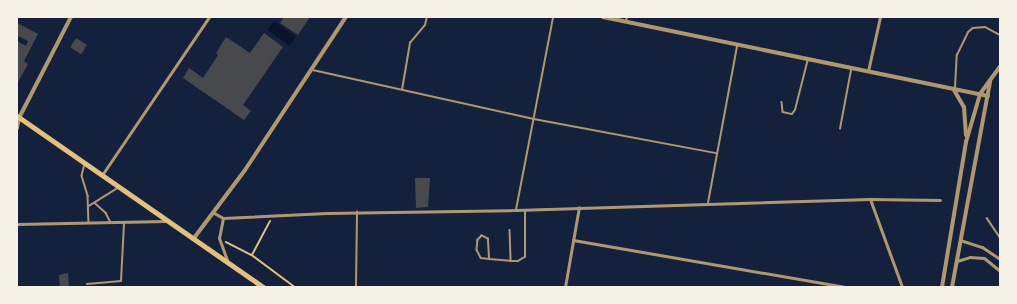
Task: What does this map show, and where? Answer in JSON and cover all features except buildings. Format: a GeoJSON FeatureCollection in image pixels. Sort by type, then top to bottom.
{"type":"FeatureCollection","features":[{"type":"Feature","properties":{"kind":"main road"},"geometry":{"type":"LineString","coordinates":[[18,117],[263,287]]}},
{"type":"Feature","properties":{"kind":"street"},"geometry":{"type":"LineString","coordinates":[[17,128],[18,117],[71,17]]}},
{"type":"Feature","properties":{"kind":"street"},"geometry":{"type":"LineString","coordinates":[[102,175],[209,17]]}},
{"type":"Feature","properties":{"kind":"street"},"geometry":{"type":"LineString","coordinates":[[194,238],[214,213],[346,17]]}},
{"type":"Feature","properties":{"kind":"street"},"geometry":{"type":"LineString","coordinates":[[603,17],[626,19],[738,45],[988,96]]}},
{"type":"Feature","properties":{"kind":"street"},"geometry":{"type":"LineString","coordinates":[[868,71],[880,17]]}},
{"type":"Feature","properties":{"kind":"street"},"geometry":{"type":"LineString","coordinates":[[942,287],[966,142],[980,94],[1000,66]]}},
{"type":"Feature","properties":{"kind":"street"},"geometry":{"type":"LineString","coordinates":[[952,287],[990,79]]}},
{"type":"Feature","properties":{"kind":"street"},"geometry":{"type":"LineString","coordinates":[[955,90],[964,107],[966,142]]}},
{"type":"Feature","properties":{"kind":"street"},"geometry":{"type":"LineString","coordinates":[[214,213],[223,218],[273,214],[525,210],[708,203],[870,199],[940,200]]}},
{"type":"Feature","properties":{"kind":"street"},"geometry":{"type":"LineString","coordinates":[[870,199],[902,287]]}},
{"type":"Feature","properties":{"kind":"street"},"geometry":{"type":"LineString","coordinates":[[565,287],[579,207]]}},
{"type":"Feature","properties":{"kind":"street"},"geometry":{"type":"LineString","coordinates":[[223,218],[219,238],[227,262]]}},
{"type":"Feature","properties":{"kind":"street"},"geometry":{"type":"LineString","coordinates":[[17,224],[168,221]]}},
{"type":"Feature","properties":{"kind":"street"},"geometry":{"type":"LineString","coordinates":[[573,240],[844,287]]}},
{"type":"Feature","properties":{"kind":"street"},"geometry":{"type":"LineString","coordinates":[[960,240],[982,247],[1000,259]]}},
{"type":"Feature","properties":{"kind":"street"},"geometry":{"type":"LineString","coordinates":[[957,261],[970,257],[984,258],[1000,272]]}},
{"type":"Feature","properties":{"kind":"lane"},"geometry":{"type":"LineString","coordinates":[[402,90],[410,43],[425,25],[426,17]]}},
{"type":"Feature","properties":{"kind":"lane"},"geometry":{"type":"LineString","coordinates":[[516,210],[553,17]]}},
{"type":"Feature","properties":{"kind":"lane"},"geometry":{"type":"LineString","coordinates":[[955,90],[957,55],[968,32],[973,28],[985,27],[1000,35]]}},
{"type":"Feature","properties":{"kind":"lane"},"geometry":{"type":"LineString","coordinates":[[708,203],[716,153],[738,45]]}},
{"type":"Feature","properties":{"kind":"lane"},"geometry":{"type":"LineString","coordinates":[[782,102],[782,112],[792,114],[795,110],[808,59]]}},
{"type":"Feature","properties":{"kind":"lane"},"geometry":{"type":"LineString","coordinates":[[840,129],[851,68]]}},
{"type":"Feature","properties":{"kind":"lane"},"geometry":{"type":"LineString","coordinates":[[311,70],[534,120],[716,153]]}},
{"type":"Feature","properties":{"kind":"lane"},"geometry":{"type":"LineString","coordinates":[[85,163],[82,176],[89,206],[89,223]]}},
{"type":"Feature","properties":{"kind":"lane"},"geometry":{"type":"LineString","coordinates":[[89,206],[119,188]]}},
{"type":"Feature","properties":{"kind":"lane"},"geometry":{"type":"LineString","coordinates":[[95,203],[106,213],[110,223]]}},
{"type":"Feature","properties":{"kind":"lane"},"geometry":{"type":"LineString","coordinates":[[489,259],[488,237],[482,236],[478,240],[478,253],[481,258],[489,259],[511,261],[522,260],[526,254],[525,210]]}},
{"type":"Feature","properties":{"kind":"lane"},"geometry":{"type":"LineString","coordinates":[[356,286],[357,212]]}},
{"type":"Feature","properties":{"kind":"lane"},"geometry":{"type":"LineString","coordinates":[[987,218],[1000,236]]}},
{"type":"Feature","properties":{"kind":"lane"},"geometry":{"type":"LineString","coordinates":[[86,284],[121,280],[124,223]]}},
{"type":"Feature","properties":{"kind":"lane"},"geometry":{"type":"LineString","coordinates":[[510,230],[511,261]]}},
{"type":"Feature","properties":{"kind":"path"},"geometry":{"type":"LineString","coordinates":[[252,255],[273,214]]}},
{"type":"Feature","properties":{"kind":"path"},"geometry":{"type":"LineString","coordinates":[[219,238],[252,255],[295,287]]}},
{"type":"Feature","properties":{"kind":"water"},"geometry":{"type":"Polygon","coordinates":[[[274,21],[296,37],[289,46],[268,30],[274,21]]]}}]}
